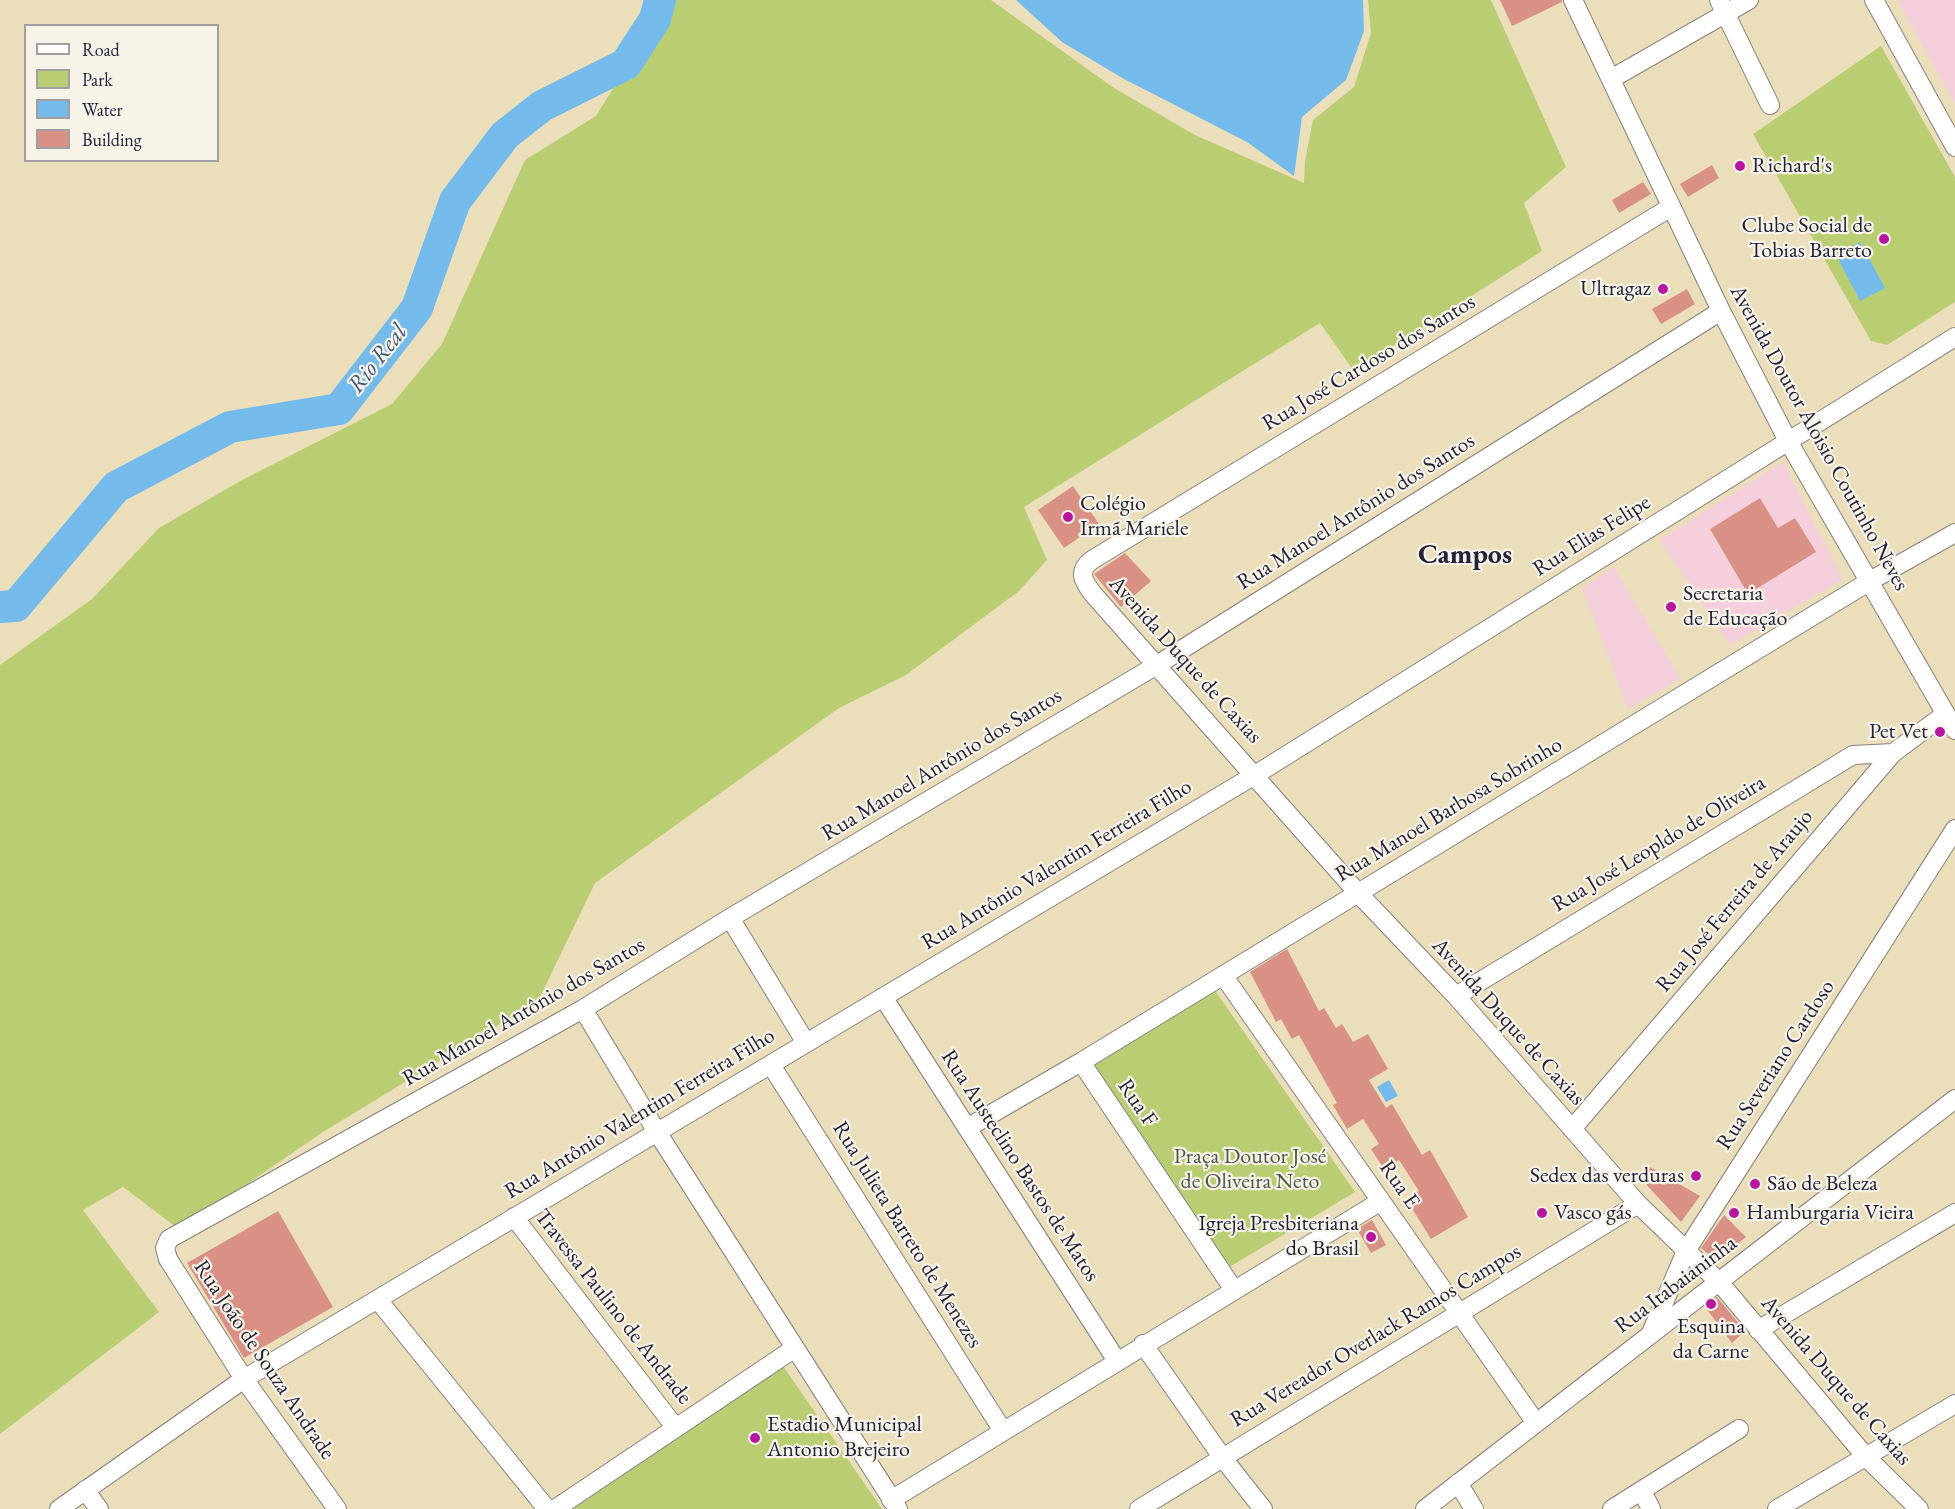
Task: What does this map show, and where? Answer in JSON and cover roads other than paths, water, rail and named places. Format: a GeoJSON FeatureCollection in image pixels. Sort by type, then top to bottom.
{"type":"FeatureCollection","features":[{"type":"Feature","properties":{"kind":"street","name":"Avenida Doutor Aloisio Coutinho Neves"},"geometry":{"type":"LineString","coordinates":[[1573,0],[1721,311],[1788,441],[1870,581],[1944,715],[1955,730]]}},
{"type":"Feature","properties":{"kind":"street"},"geometry":{"type":"LineString","coordinates":[[1611,79],[1722,7],[1749,0]]}},
{"type":"Feature","properties":{"kind":"street"},"geometry":{"type":"LineString","coordinates":[[1874,0],[1955,147]]}},
{"type":"Feature","properties":{"kind":"street"},"geometry":{"type":"LineString","coordinates":[[1722,7],[1770,105]]}},
{"type":"Feature","properties":{"kind":"street","name":"Rua José Cardoso dos Santos"},"geometry":{"type":"LineString","coordinates":[[1092,560],[1671,207]]}},
{"type":"Feature","properties":{"kind":"street","name":"Rua Manoel Antônio dos Santos"},"geometry":{"type":"LineString","coordinates":[[174,1236],[583,1009],[730,918],[1157,665],[1721,311]]}},
{"type":"Feature","properties":{"kind":"street","name":"Rua Elias Felipe"},"geometry":{"type":"LineString","coordinates":[[1255,775],[1955,337]]}},
{"type":"Feature","properties":{"kind":"street","name":"Rua Manoel Barbosa Sobrinho"},"geometry":{"type":"LineString","coordinates":[[967,1128],[1081,1062],[1870,581],[1955,533]]}},
{"type":"Feature","properties":{"kind":"street","name":"Avenida Duque de Caxias"},"geometry":{"type":"LineString","coordinates":[[1092,560],[1083,568],[1084,581],[1157,665],[1358,893],[1456,996],[1638,1204],[1720,1283],[1866,1456],[1919,1509]]}},
{"type":"Feature","properties":{"kind":"street","name":"Rua José Ferreira de Araujo"},"geometry":{"type":"LineString","coordinates":[[1572,1129],[1893,753],[1944,715]]}},
{"type":"Feature","properties":{"kind":"street","name":"Rua José Leopldo de Oliveira"},"geometry":{"type":"LineString","coordinates":[[1456,996],[1853,755],[1893,753]]}},
{"type":"Feature","properties":{"kind":"street","name":"Rua Antônio Valentim Ferreira Filho"},"geometry":{"type":"LineString","coordinates":[[59,1509],[244,1379],[1255,775]]}},
{"type":"Feature","properties":{"kind":"street","name":"Rua Severiano Cardoso"},"geometry":{"type":"LineString","coordinates":[[1650,1334],[1686,1251],[1955,829]]}},
{"type":"Feature","properties":{"kind":"street"},"geometry":{"type":"LineString","coordinates":[[730,918],[806,1043]]}},
{"type":"Feature","properties":{"kind":"street","name":"Rua E"},"geometry":{"type":"LineString","coordinates":[[1223,975],[1461,1312],[1536,1423]]}},
{"type":"Feature","properties":{"kind":"street","name":"Rua Austeclino Bastos de Matos"},"geometry":{"type":"LineString","coordinates":[[883,997],[1117,1361]]}},
{"type":"Feature","properties":{"kind":"street"},"geometry":{"type":"LineString","coordinates":[[583,1009],[657,1132],[894,1504],[1003,1431],[1381,1201]]}},
{"type":"Feature","properties":{"kind":"street","name":"Rua F"},"geometry":{"type":"LineString","coordinates":[[1081,1062],[1234,1290]]}},
{"type":"Feature","properties":{"kind":"street","name":"Rua Julieta Barreto de Menezes"},"geometry":{"type":"LineString","coordinates":[[771,1065],[1003,1431]]}},
{"type":"Feature","properties":{"kind":"street","name":"Rua Itabaianinha"},"geometry":{"type":"LineString","coordinates":[[1425,1509],[1955,1099]]}},
{"type":"Feature","properties":{"kind":"street","name":"Rua Vereador Overlack Ramos Campos"},"geometry":{"type":"LineString","coordinates":[[1139,1509],[1638,1204]]}},
{"type":"Feature","properties":{"kind":"street"},"geometry":{"type":"LineString","coordinates":[[1758,1330],[1955,1213]]}},
{"type":"Feature","properties":{"kind":"street","name":"Travessa Paulino de Andrade"},"geometry":{"type":"LineString","coordinates":[[514,1217],[675,1426]]}},
{"type":"Feature","properties":{"kind":"street","name":"Rua João de Souza Andrade"},"geometry":{"type":"LineString","coordinates":[[174,1236],[165,1248],[168,1259],[244,1379],[337,1509]]}},
{"type":"Feature","properties":{"kind":"street"},"geometry":{"type":"LineString","coordinates":[[378,1300],[547,1509]]}},
{"type":"Feature","properties":{"kind":"street"},"geometry":{"type":"LineString","coordinates":[[1143,1344],[1222,1457],[1263,1509]]}},
{"type":"Feature","properties":{"kind":"street"},"geometry":{"type":"LineString","coordinates":[[555,1509],[675,1426],[795,1348]]}},
{"type":"Feature","properties":{"kind":"street"},"geometry":{"type":"LineString","coordinates":[[1777,1509],[1955,1404]]}},
{"type":"Feature","properties":{"kind":"street"},"geometry":{"type":"LineString","coordinates":[[1612,1509],[1739,1429]]}},
{"type":"Feature","properties":{"kind":"street"},"geometry":{"type":"LineString","coordinates":[[1458,1483],[1474,1509]]}},
{"type":"Feature","properties":{"kind":"street"},"geometry":{"type":"LineString","coordinates":[[85,1490],[99,1509]]}},
{"type":"Feature","properties":{"kind":"street"},"geometry":{"type":"LineString","coordinates":[[1642,1491],[1651,1509]]}},
{"type":"Feature","properties":{"kind":"water"},"geometry":{"type":"Polygon","coordinates":[[[1016,0],[1363,0],[1364,31],[1346,80],[1302,117],[1294,176],[1247,142],[1124,79],[1062,42],[1016,0]]]}},
{"type":"Feature","properties":{"kind":"water"},"geometry":{"type":"Polygon","coordinates":[[[1860,242],[1885,288],[1860,301],[1836,255],[1860,242]]]}},
{"type":"Feature","properties":{"kind":"water"},"geometry":{"type":"Polygon","coordinates":[[[1389,1080],[1398,1096],[1386,1102],[1377,1087],[1389,1080]]]}},
{"type":"Feature","properties":{"kind":"waterway","name":"Rio Real"},"geometry":{"type":"LineString","coordinates":[[0,607],[16,606],[116,487],[230,427],[339,409],[417,308],[455,201],[505,135],[542,106],[626,64],[655,19],[660,0]]}},
{"type":"Feature","properties":{"kind":"place","name":"Richard's"},"geometry":{"type":"Point","coordinates":[1740,166]}},
{"type":"Feature","properties":{"kind":"place","name":"Clube Social de Tobias Barreto"},"geometry":{"type":"Point","coordinates":[1884,239]}},
{"type":"Feature","properties":{"kind":"place","name":"Ultragaz"},"geometry":{"type":"Point","coordinates":[1663,289]}},
{"type":"Feature","properties":{"kind":"place","name":"Colégio Irmã Mariele"},"geometry":{"type":"Point","coordinates":[1068,517]}},
{"type":"Feature","properties":{"kind":"place","name":"Secretaria de Educação"},"geometry":{"type":"Point","coordinates":[1671,607]}},
{"type":"Feature","properties":{"kind":"place","name":"Pet Vet"},"geometry":{"type":"Point","coordinates":[1940,732]}},
{"type":"Feature","properties":{"kind":"place","name":"Sedex das verduras"},"geometry":{"type":"Point","coordinates":[1696,1176]}},
{"type":"Feature","properties":{"kind":"place","name":"São de Beleza"},"geometry":{"type":"Point","coordinates":[1755,1184]}},
{"type":"Feature","properties":{"kind":"place","name":"Vasco gás"},"geometry":{"type":"Point","coordinates":[1542,1213]}},
{"type":"Feature","properties":{"kind":"place","name":"Hamburgaria Vieira"},"geometry":{"type":"Point","coordinates":[1734,1213]}},
{"type":"Feature","properties":{"kind":"place","name":"Igreja Presbiteriana do Brasil"},"geometry":{"type":"Point","coordinates":[1371,1237]}},
{"type":"Feature","properties":{"kind":"place","name":"Esquina da Carne"},"geometry":{"type":"Point","coordinates":[1711,1304]}},
{"type":"Feature","properties":{"kind":"place","name":"Estadio Municipal Antonio Brejeiro"},"geometry":{"type":"Point","coordinates":[755,1438]}},
{"type":"Feature","properties":{"kind":"district","name":"Campos"},"geometry":{"type":"Point","coordinates":[1465,555]}},
{"type":"Feature","properties":{"kind":"park label","name":"Praça Doutor José de Oliveira Neto"},"geometry":{"type":"Point","coordinates":[1250,1170]}}]}
